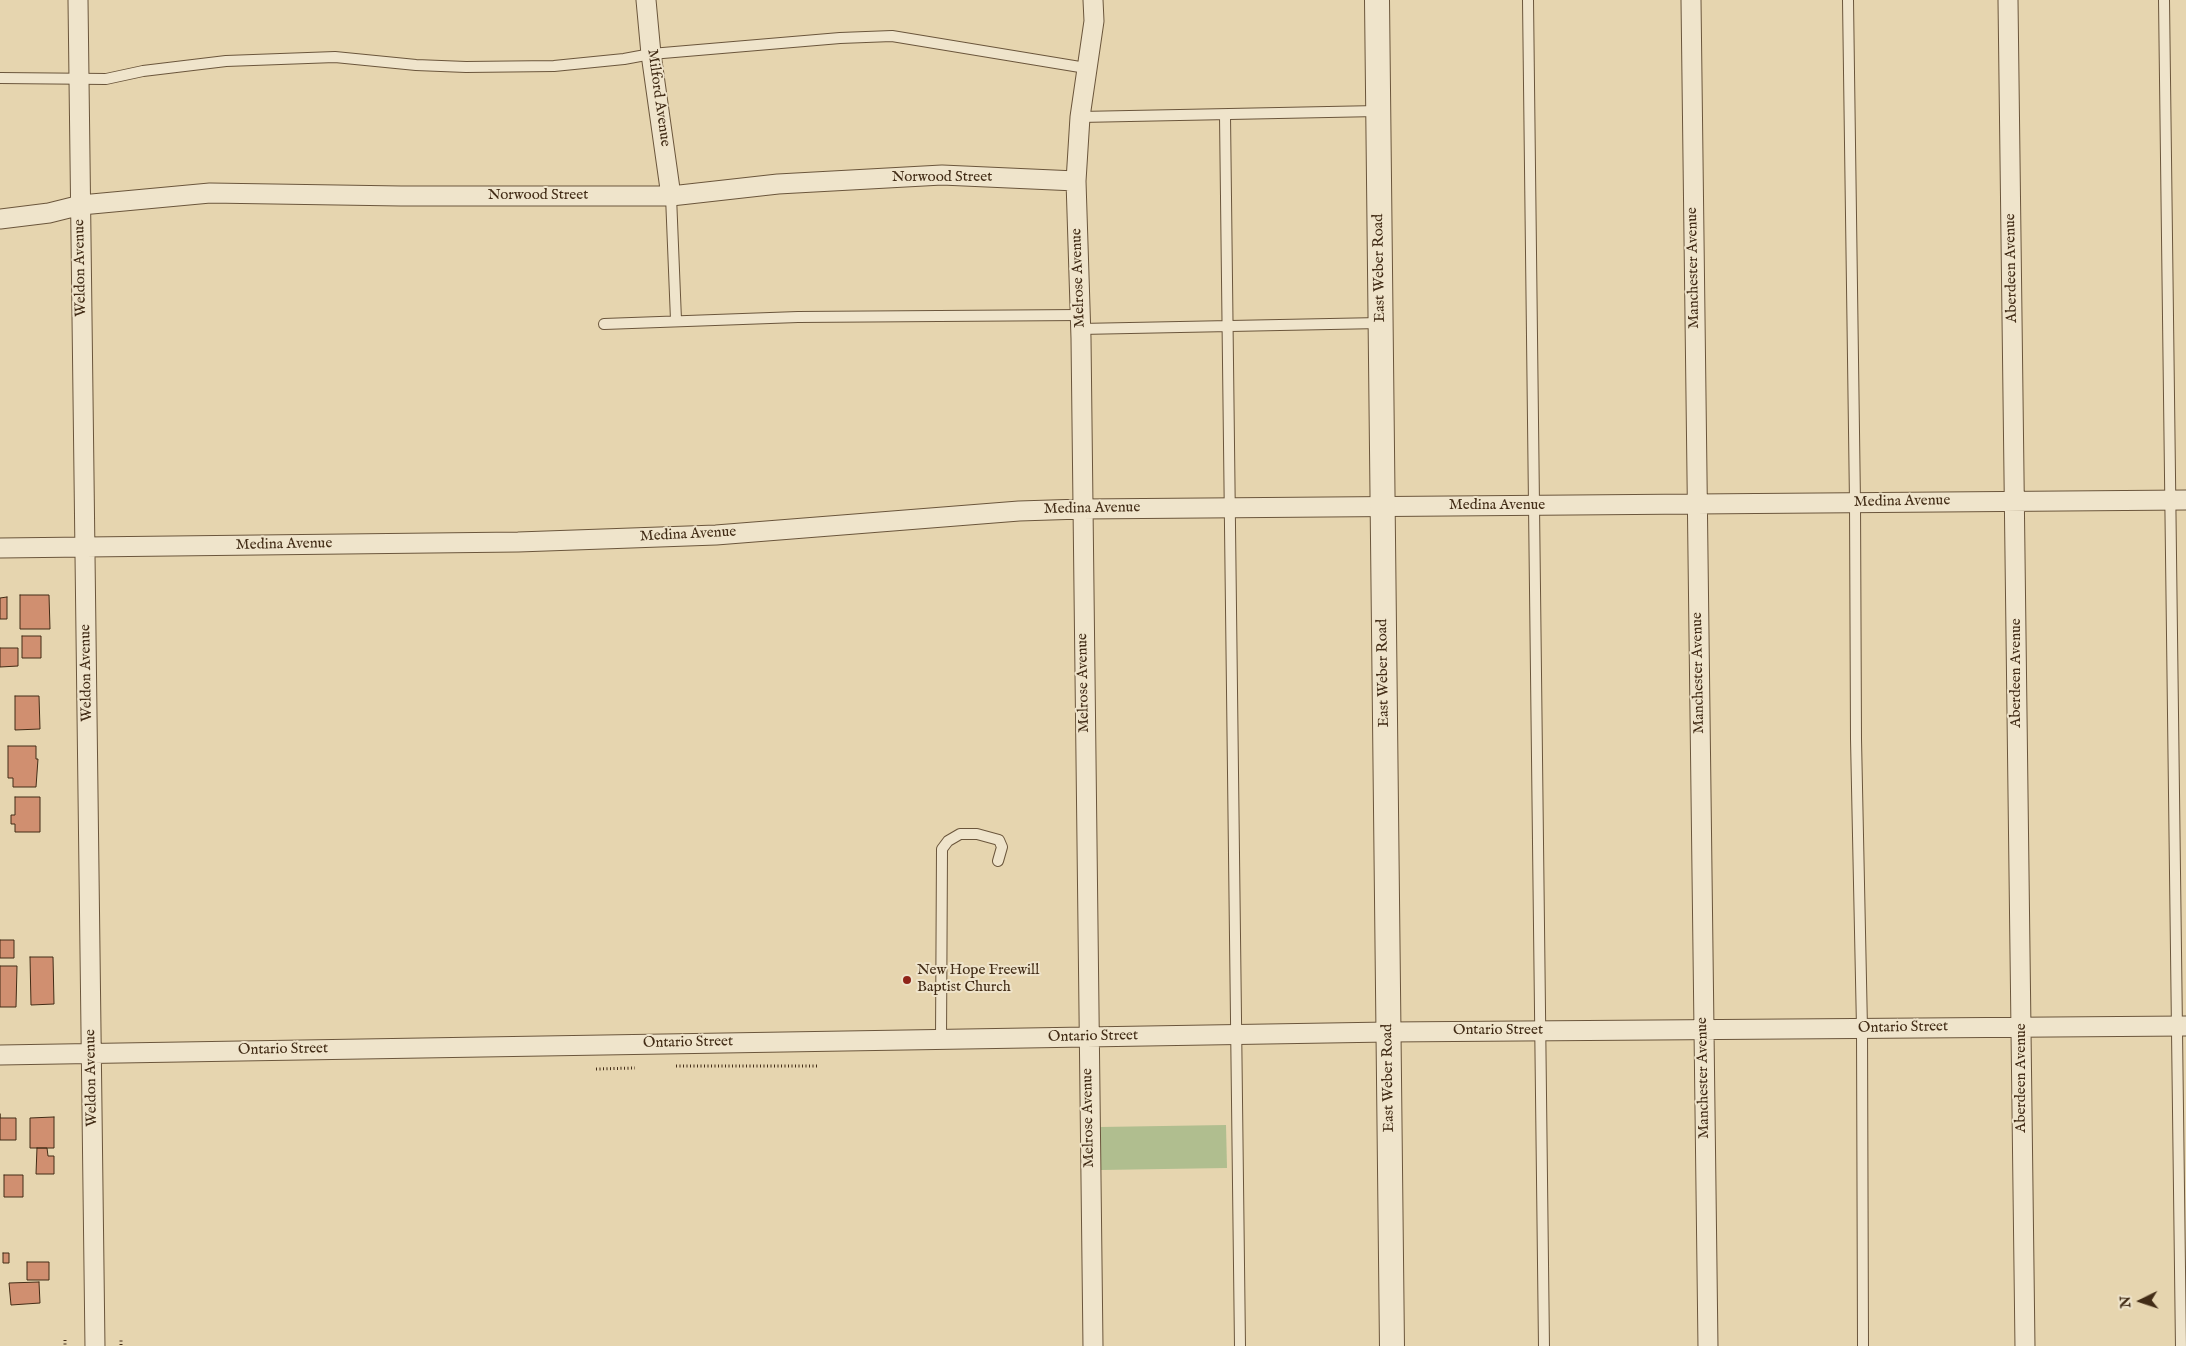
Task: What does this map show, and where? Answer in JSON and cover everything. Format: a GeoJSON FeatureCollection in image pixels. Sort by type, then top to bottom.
{"type":"FeatureCollection","features":[{"type":"Feature","properties":{"kind":"street","name":"Weldon Avenue"},"geometry":{"type":"LineString","coordinates":[[78,0],[95,1346]]}},
{"type":"Feature","properties":{"kind":"street","name":"Milford Avenue"},"geometry":{"type":"LineString","coordinates":[[646,0],[651,54],[671,196]]}},
{"type":"Feature","properties":{"kind":"street","name":"Melrose Avenue"},"geometry":{"type":"LineString","coordinates":[[1093,0],[1094,21],[1080,117],[1076,181],[1080,322],[1093,1346]]}},
{"type":"Feature","properties":{"kind":"street","name":"Melrose Avenue"},"geometry":{"type":"LineString","coordinates":[[1094,21],[1107,0]]}},
{"type":"Feature","properties":{"kind":"street","name":"East Weber Road"},"geometry":{"type":"LineString","coordinates":[[1377,0],[1392,1346]]}},
{"type":"Feature","properties":{"kind":"street","name":"Manchester Avenue"},"geometry":{"type":"LineString","coordinates":[[1691,0],[1708,1346]]}},
{"type":"Feature","properties":{"kind":"street","name":"Aberdeen Avenue"},"geometry":{"type":"LineString","coordinates":[[2008,0],[2026,1346]]}},
{"type":"Feature","properties":{"kind":"street","name":"Norwood Street"},"geometry":{"type":"LineString","coordinates":[[0,219],[49,212],[80,205],[210,193],[410,196],[671,196],[778,184],[942,175],[1076,181]]}},
{"type":"Feature","properties":{"kind":"street","name":"Medina Avenue"},"geometry":{"type":"LineString","coordinates":[[0,548],[518,542],[716,535],[1019,511],[1082,509],[2178,500]]}},
{"type":"Feature","properties":{"kind":"street","name":"Ontario Street"},"geometry":{"type":"LineString","coordinates":[[0,1054],[1388,1032],[2181,1026]]}},
{"type":"Feature","properties":{"kind":"lane"},"geometry":{"type":"LineString","coordinates":[[1528,0],[1544,1346]]}},
{"type":"Feature","properties":{"kind":"lane"},"geometry":{"type":"LineString","coordinates":[[1848,0],[1856,502],[1856,730],[1862,1028],[1863,1346]]}},
{"type":"Feature","properties":{"kind":"lane"},"geometry":{"type":"LineString","coordinates":[[2164,0],[2178,500],[2181,1026],[2180,1346]]}},
{"type":"Feature","properties":{"kind":"lane"},"geometry":{"type":"LineString","coordinates":[[0,78],[106,79],[152,70],[226,61],[335,57],[416,65],[504,68],[554,66],[615,60],[651,54],[840,38],[892,36],[1086,68]]}},
{"type":"Feature","properties":{"kind":"lane"},"geometry":{"type":"LineString","coordinates":[[1080,117],[1225,116],[1378,111]]}},
{"type":"Feature","properties":{"kind":"lane"},"geometry":{"type":"LineString","coordinates":[[1225,116],[1240,1346]]}},
{"type":"Feature","properties":{"kind":"lane"},"geometry":{"type":"LineString","coordinates":[[671,196],[676,320]]}},
{"type":"Feature","properties":{"kind":"lane"},"geometry":{"type":"LineString","coordinates":[[604,324],[676,320],[1080,322],[1228,326],[1380,322]]}},
{"type":"Feature","properties":{"kind":"lane"},"geometry":{"type":"LineString","coordinates":[[941,1039],[942,849],[948,841],[960,834],[977,834],[999,840],[1002,847],[998,861]]}},
{"type":"Feature","properties":{"kind":"path"},"geometry":{"type":"LineString","coordinates":[[676,1066],[818,1066]]}},
{"type":"Feature","properties":{"kind":"path"},"geometry":{"type":"LineString","coordinates":[[596,1068],[635,1068]]}},
{"type":"Feature","properties":{"kind":"path"},"geometry":{"type":"LineString","coordinates":[[121,1345],[122,1339]]}},
{"type":"Feature","properties":{"kind":"path"},"geometry":{"type":"LineString","coordinates":[[64,1340],[65,1346]]}},
{"type":"Feature","properties":{"kind":"green space"},"geometry":{"type":"Polygon","coordinates":[[[1226,1125],[1227,1168],[1101,1170],[1100,1127],[1226,1125]]]}},
{"type":"Feature","properties":{"kind":"building"},"geometry":{"type":"Polygon","coordinates":[[[20,595],[49,595],[50,629],[20,629],[20,595]]]}},
{"type":"Feature","properties":{"kind":"building"},"geometry":{"type":"Polygon","coordinates":[[[7,597],[7,619],[0,619],[0,598],[7,597]]]}},
{"type":"Feature","properties":{"kind":"building"},"geometry":{"type":"Polygon","coordinates":[[[22,636],[41,636],[41,658],[22,658],[22,636]]]}},
{"type":"Feature","properties":{"kind":"building"},"geometry":{"type":"Polygon","coordinates":[[[0,648],[18,648],[18,666],[0,667],[0,648]]]}},
{"type":"Feature","properties":{"kind":"building"},"geometry":{"type":"Polygon","coordinates":[[[15,696],[39,696],[40,729],[15,730],[15,696]]]}},
{"type":"Feature","properties":{"kind":"building"},"geometry":{"type":"Polygon","coordinates":[[[8,746],[36,746],[36,759],[38,759],[36,787],[13,787],[13,778],[8,778],[8,746]]]}},
{"type":"Feature","properties":{"kind":"building"},"geometry":{"type":"Polygon","coordinates":[[[15,797],[40,797],[40,832],[15,832],[15,824],[11,824],[11,815],[15,815],[15,797]]]}},
{"type":"Feature","properties":{"kind":"building"},"geometry":{"type":"Polygon","coordinates":[[[0,940],[14,940],[14,958],[0,958],[0,940]]]}},
{"type":"Feature","properties":{"kind":"building"},"geometry":{"type":"Polygon","coordinates":[[[30,957],[53,957],[54,1004],[31,1005],[30,957]]]}},
{"type":"Feature","properties":{"kind":"building"},"geometry":{"type":"Polygon","coordinates":[[[0,966],[17,966],[16,1007],[0,1007],[0,966]]]}},
{"type":"Feature","properties":{"kind":"building"},"geometry":{"type":"Polygon","coordinates":[[[54,1117],[54,1148],[30,1148],[30,1118],[54,1117]]]}},
{"type":"Feature","properties":{"kind":"building"},"geometry":{"type":"Polygon","coordinates":[[[0,1118],[16,1118],[16,1140],[0,1140],[0,1118]]]}},
{"type":"Feature","properties":{"kind":"building"},"geometry":{"type":"Polygon","coordinates":[[[37,1148],[47,1148],[48,1156],[54,1156],[54,1174],[36,1174],[37,1148]]]}},
{"type":"Feature","properties":{"kind":"building"},"geometry":{"type":"Polygon","coordinates":[[[4,1175],[23,1175],[23,1197],[4,1197],[4,1175]]]}},
{"type":"Feature","properties":{"kind":"building"},"geometry":{"type":"Polygon","coordinates":[[[3,1253],[9,1253],[9,1263],[3,1263],[3,1253]]]}},
{"type":"Feature","properties":{"kind":"building"},"geometry":{"type":"Polygon","coordinates":[[[27,1262],[49,1262],[49,1280],[27,1280],[27,1262]]]}},
{"type":"Feature","properties":{"kind":"building"},"geometry":{"type":"Polygon","coordinates":[[[39,1282],[40,1303],[11,1305],[9,1283],[39,1282]]]}},
{"type":"Feature","properties":{"kind":"place","name":"New Hope Freewill Baptist Church"},"geometry":{"type":"Point","coordinates":[907,980]}}]}
